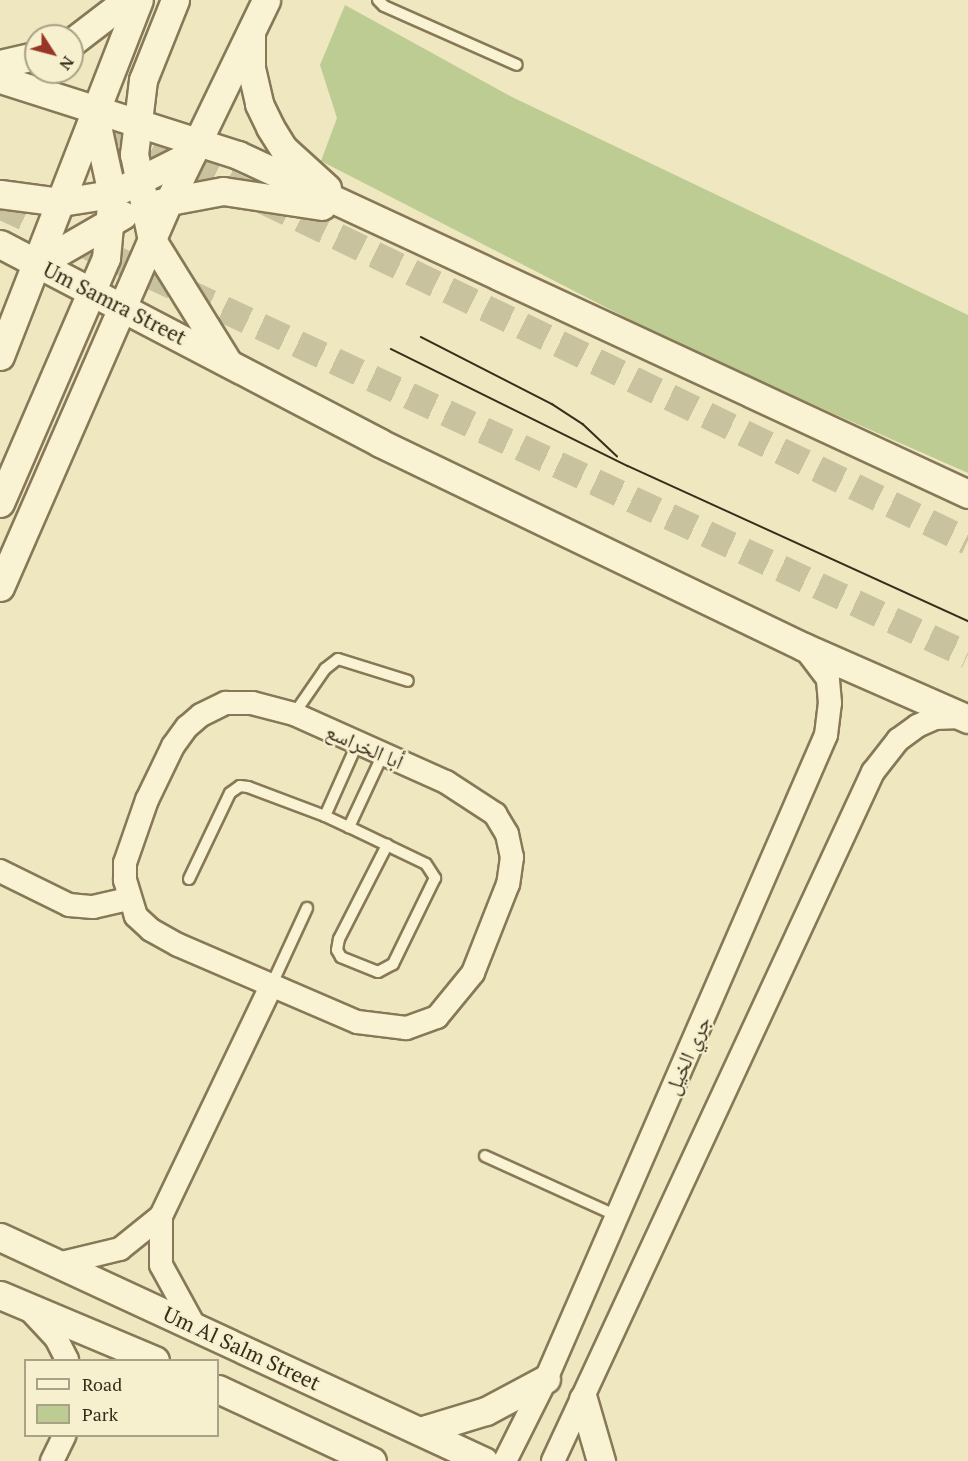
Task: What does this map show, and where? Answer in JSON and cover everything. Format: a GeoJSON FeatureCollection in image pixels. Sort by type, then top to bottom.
{"type":"FeatureCollection","features":[{"type":"Feature","properties":{"kind":"street"},"geometry":{"type":"LineString","coordinates":[[84,33],[128,0]]}},
{"type":"Feature","properties":{"kind":"street"},"geometry":{"type":"LineString","coordinates":[[0,356],[38,264],[94,112],[139,0]]}},
{"type":"Feature","properties":{"kind":"street"},"geometry":{"type":"LineString","coordinates":[[175,0],[143,80],[135,125],[141,194],[152,240],[229,363]]}},
{"type":"Feature","properties":{"kind":"street"},"geometry":{"type":"LineString","coordinates":[[0,587],[169,201],[266,0]]}},
{"type":"Feature","properties":{"kind":"street"},"geometry":{"type":"LineString","coordinates":[[251,32],[253,77],[258,104],[270,127],[304,169],[353,211]]}},
{"type":"Feature","properties":{"kind":"street"},"geometry":{"type":"LineString","coordinates":[[0,64],[24,59]]}},
{"type":"Feature","properties":{"kind":"street"},"geometry":{"type":"LineString","coordinates":[[0,79],[194,147],[353,211],[968,494]]}},
{"type":"Feature","properties":{"kind":"street"},"geometry":{"type":"LineString","coordinates":[[0,503],[94,292],[106,258],[112,207],[94,112]]}},
{"type":"Feature","properties":{"kind":"street"},"geometry":{"type":"LineString","coordinates":[[38,264],[112,207],[141,194],[194,147]]}},
{"type":"Feature","properties":{"kind":"street"},"geometry":{"type":"LineString","coordinates":[[141,194],[169,201],[223,191],[353,211]]}},
{"type":"Feature","properties":{"kind":"street"},"geometry":{"type":"LineString","coordinates":[[0,194],[112,207]]}},
{"type":"Feature","properties":{"kind":"street","name":"Um Samra Street"},"geometry":{"type":"LineString","coordinates":[[0,244],[380,443],[804,647],[965,718]]}},
{"type":"Feature","properties":{"kind":"street","name":"جري الخيل"},"geometry":{"type":"LineString","coordinates":[[505,1461],[546,1379],[826,735],[830,703],[828,679],[804,647]]}},
{"type":"Feature","properties":{"kind":"street","name":"أبا الخراسع"},"geometry":{"type":"LineString","coordinates":[[226,703],[252,703],[294,714],[358,742],[469,795],[495,814],[507,834],[512,857],[508,884],[473,974],[437,1017],[406,1028],[357,1022],[271,986],[151,930],[136,916],[129,899],[125,863],[147,800],[173,746],[201,715],[226,703]]}},
{"type":"Feature","properties":{"kind":"street"},"geometry":{"type":"LineString","coordinates":[[554,1461],[873,772],[898,740],[917,726],[935,718],[965,718]]}},
{"type":"Feature","properties":{"kind":"street"},"geometry":{"type":"LineString","coordinates":[[0,871],[69,905],[93,907],[129,899]]}},
{"type":"Feature","properties":{"kind":"street"},"geometry":{"type":"LineString","coordinates":[[62,1263],[120,1249],[136,1240],[161,1216],[271,986]]}},
{"type":"Feature","properties":{"kind":"street"},"geometry":{"type":"LineString","coordinates":[[161,1216],[161,1265],[195,1327]]}},
{"type":"Feature","properties":{"kind":"street","name":"Um Al Salm Street"},"geometry":{"type":"LineString","coordinates":[[0,1237],[62,1263],[484,1461]]}},
{"type":"Feature","properties":{"kind":"street"},"geometry":{"type":"LineString","coordinates":[[0,1295],[153,1359]]}},
{"type":"Feature","properties":{"kind":"street"},"geometry":{"type":"LineString","coordinates":[[26,1306],[56,1338],[67,1359]]}},
{"type":"Feature","properties":{"kind":"street"},"geometry":{"type":"LineString","coordinates":[[420,1431],[486,1411],[546,1379]]}},
{"type":"Feature","properties":{"kind":"street"},"geometry":{"type":"LineString","coordinates":[[219,1389],[370,1460]]}},
{"type":"Feature","properties":{"kind":"street"},"geometry":{"type":"LineString","coordinates":[[583,1399],[601,1461]]}},
{"type":"Feature","properties":{"kind":"street"},"geometry":{"type":"LineString","coordinates":[[52,1461],[64,1437]]}},
{"type":"Feature","properties":{"kind":"lane"},"geometry":{"type":"LineString","coordinates":[[378,0],[384,6],[517,65]]}},
{"type":"Feature","properties":{"kind":"lane"},"geometry":{"type":"LineString","coordinates":[[294,714],[324,669],[338,659],[408,681]]}},
{"type":"Feature","properties":{"kind":"lane"},"geometry":{"type":"LineString","coordinates":[[325,816],[358,742]]}},
{"type":"Feature","properties":{"kind":"lane"},"geometry":{"type":"LineString","coordinates":[[349,827],[383,754]]}},
{"type":"Feature","properties":{"kind":"lane"},"geometry":{"type":"LineString","coordinates":[[189,879],[230,793],[240,786],[325,816],[387,845],[426,864],[435,878],[393,964],[378,972],[341,957],[337,950],[339,939],[387,845]]}},
{"type":"Feature","properties":{"kind":"lane"},"geometry":{"type":"LineString","coordinates":[[271,986],[307,908]]}},
{"type":"Feature","properties":{"kind":"lane"},"geometry":{"type":"LineString","coordinates":[[485,1156],[617,1215]]}},
{"type":"Feature","properties":{"kind":"green space"},"geometry":{"type":"Polygon","coordinates":[[[345,5],[512,97],[968,315],[968,473],[687,349],[321,161],[337,118],[320,65],[345,5]]]}},
{"type":"Feature","properties":{"kind":"tunnel"},"geometry":{"type":"LineString","coordinates":[[116,129],[968,541]]}},
{"type":"Feature","properties":{"kind":"tunnel"},"geometry":{"type":"LineString","coordinates":[[0,205],[968,655]]}},
{"type":"Feature","properties":{"kind":"tram line"},"geometry":{"type":"LineString","coordinates":[[421,337],[552,404],[583,424],[617,456]]}},
{"type":"Feature","properties":{"kind":"tram line"},"geometry":{"type":"LineString","coordinates":[[391,349],[628,466],[968,621]]}}]}
